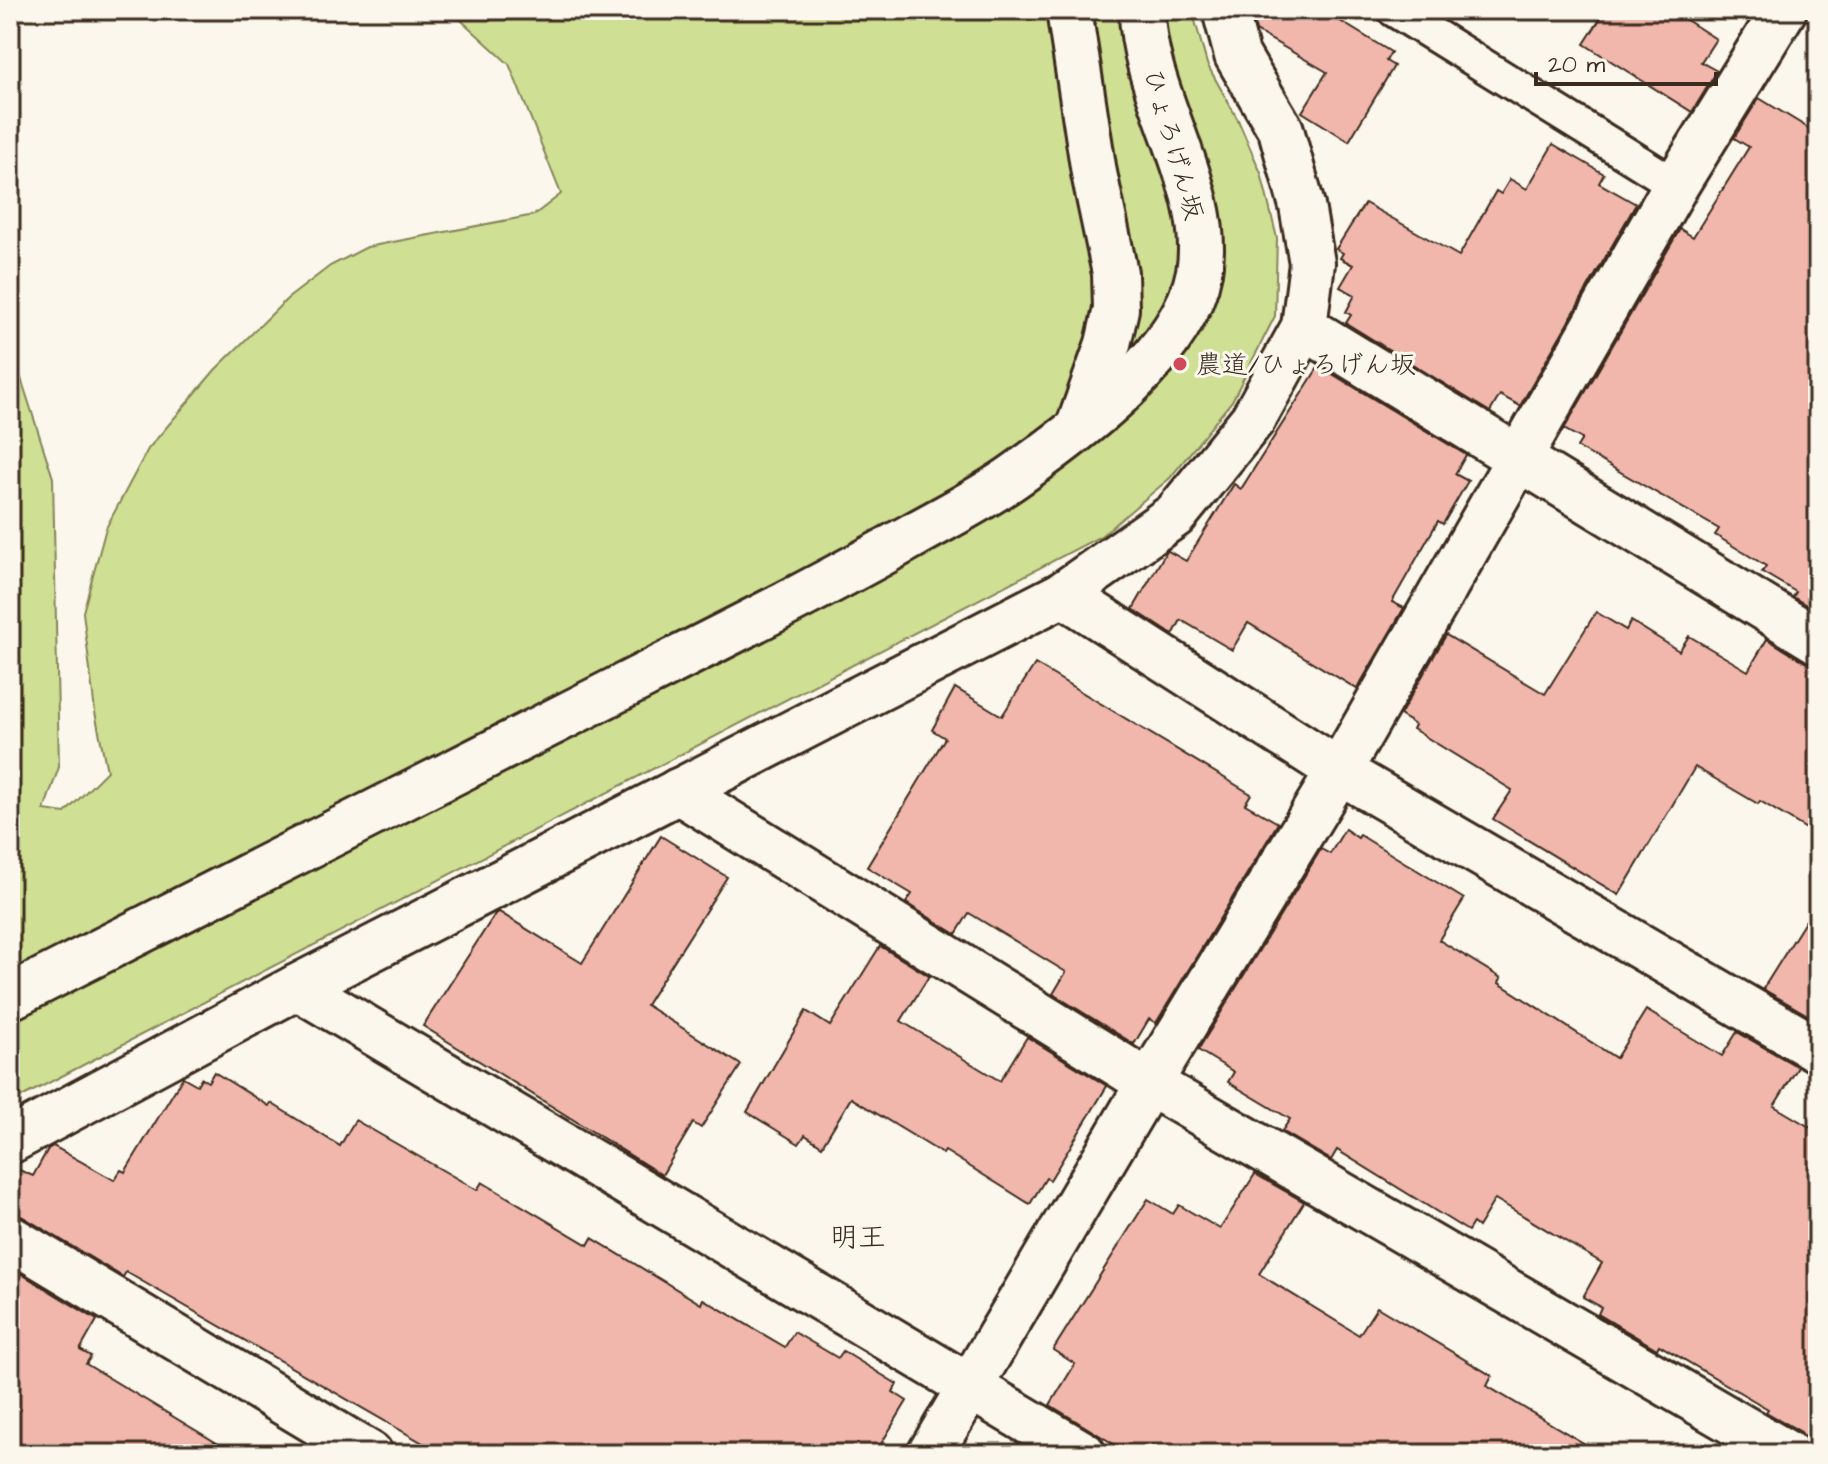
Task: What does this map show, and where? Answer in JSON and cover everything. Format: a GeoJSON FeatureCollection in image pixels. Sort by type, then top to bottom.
{"type":"FeatureCollection","features":[{"type":"Feature","properties":{"kind":"street"},"geometry":{"type":"LineString","coordinates":[[1069,10],[1094,173],[1115,273],[1116,309],[1108,344],[1079,426]]}},
{"type":"Feature","properties":{"kind":"street","name":"ひょろげん坂"},"geometry":{"type":"LineString","coordinates":[[10,997],[842,576],[1014,477],[1124,389],[1162,350],[1182,319],[1199,272],[1200,217],[1154,75],[1142,30],[1142,10]]}},
{"type":"Feature","properties":{"kind":"street"},"geometry":{"type":"LineString","coordinates":[[10,1141],[297,987],[1063,594],[1175,515],[1253,419],[1304,327],[1312,263],[1302,206],[1281,130],[1237,55],[1225,10]]}},
{"type":"Feature","properties":{"kind":"street"},"geometry":{"type":"LineString","coordinates":[[930,1454],[1149,1083],[1339,771],[1676,185],[1784,10]]}},
{"type":"Feature","properties":{"kind":"street"},"geometry":{"type":"LineString","coordinates":[[1304,327],[1818,641]]}},
{"type":"Feature","properties":{"kind":"street"},"geometry":{"type":"LineString","coordinates":[[1063,594],[1339,771],[1818,1050]]}},
{"type":"Feature","properties":{"kind":"street"},"geometry":{"type":"LineString","coordinates":[[678,791],[1149,1083],[1788,1454]]}},
{"type":"Feature","properties":{"kind":"street"},"geometry":{"type":"LineString","coordinates":[[297,987],[1083,1454]]}},
{"type":"Feature","properties":{"kind":"street"},"geometry":{"type":"LineString","coordinates":[[10,1238],[370,1454]]}},
{"type":"Feature","properties":{"kind":"lane"},"geometry":{"type":"LineString","coordinates":[[1394,10],[1676,185]]}},
{"type":"Feature","properties":{"kind":"green space"},"geometry":{"type":"Polygon","coordinates":[[[450,10],[1192,10],[1207,64],[1238,120],[1261,173],[1277,238],[1275,316],[1232,401],[1170,478],[1101,536],[10,1103],[10,344],[53,478],[59,767],[44,810],[65,813],[107,771],[95,712],[83,612],[106,528],[148,449],[215,370],[287,299],[330,266],[367,247],[534,215],[561,194],[509,64],[450,10]]]}},
{"type":"Feature","properties":{"kind":"building"},"geometry":{"type":"Polygon","coordinates":[[[1251,10],[1322,10],[1391,52],[1386,61],[1394,66],[1349,141],[1302,112],[1327,72],[1256,31],[1251,10]]]}},
{"type":"Feature","properties":{"kind":"building"},"geometry":{"type":"Polygon","coordinates":[[[1606,10],[1671,10],[1716,39],[1701,62],[1717,71],[1692,112],[1584,44],[1606,10]]]}},
{"type":"Feature","properties":{"kind":"building"},"geometry":{"type":"Polygon","coordinates":[[[1759,98],[1818,134],[1818,612],[1793,597],[1796,592],[1762,572],[1766,566],[1715,535],[1719,529],[1577,447],[1582,439],[1564,429],[1680,229],[1693,237],[1749,147],[1734,138],[1759,98]]]}},
{"type":"Feature","properties":{"kind":"building"},"geometry":{"type":"Polygon","coordinates":[[[1553,144],[1604,174],[1599,183],[1636,204],[1520,406],[1500,395],[1490,412],[1346,323],[1351,315],[1346,312],[1355,295],[1340,287],[1353,265],[1340,258],[1343,253],[1336,249],[1365,203],[1459,256],[1496,191],[1501,194],[1510,179],[1527,189],[1553,144]]]}},
{"type":"Feature","properties":{"kind":"building"},"geometry":{"type":"Polygon","coordinates":[[[1319,366],[1466,455],[1455,474],[1468,481],[1443,524],[1438,521],[1392,602],[1404,608],[1357,689],[1248,623],[1232,650],[1181,620],[1173,635],[1133,609],[1166,552],[1186,561],[1234,484],[1241,489],[1319,366]]]}},
{"type":"Feature","properties":{"kind":"building"},"geometry":{"type":"Polygon","coordinates":[[[1596,612],[1626,630],[1631,621],[1679,651],[1689,636],[1748,671],[1767,639],[1805,662],[1818,666],[1818,836],[1695,767],[1619,895],[1493,819],[1512,790],[1413,729],[1415,725],[1400,715],[1446,635],[1545,694],[1596,612]]]}},
{"type":"Feature","properties":{"kind":"building"},"geometry":{"type":"Polygon","coordinates":[[[1035,664],[1251,794],[1245,804],[1278,823],[1156,1023],[1149,1019],[1134,1044],[1053,994],[1066,972],[969,913],[956,934],[906,903],[912,894],[867,867],[945,738],[932,730],[955,688],[1002,716],[1035,664]]]}},
{"type":"Feature","properties":{"kind":"building"},"geometry":{"type":"Polygon","coordinates":[[[1345,829],[1358,838],[1360,835],[1464,899],[1439,940],[1501,978],[1499,983],[1616,1058],[1646,1010],[1722,1056],[1737,1032],[1798,1067],[1774,1106],[1818,1132],[1818,1451],[1811,1447],[1801,1432],[1766,1412],[1768,1409],[1659,1345],[1657,1349],[1598,1314],[1601,1307],[1583,1297],[1602,1263],[1495,1199],[1478,1227],[1473,1223],[1468,1231],[1337,1150],[1331,1160],[1282,1131],[1290,1119],[1228,1082],[1234,1072],[1198,1050],[1321,849],[1330,854],[1345,829]]]}},
{"type":"Feature","properties":{"kind":"building"},"geometry":{"type":"Polygon","coordinates":[[[661,836],[727,877],[646,1005],[741,1065],[701,1128],[693,1123],[662,1175],[423,1026],[499,912],[582,963],[661,836]]]}},
{"type":"Feature","properties":{"kind":"building"},"geometry":{"type":"Polygon","coordinates":[[[1818,901],[1818,1021],[1763,989],[1818,901]]]}},
{"type":"Feature","properties":{"kind":"building"},"geometry":{"type":"Polygon","coordinates":[[[880,946],[929,976],[901,1021],[1000,1081],[1027,1037],[1107,1086],[1050,1180],[1046,1178],[1030,1204],[851,1098],[822,1146],[805,1135],[799,1144],[747,1112],[806,1011],[830,1026],[880,946]]]}},
{"type":"Feature","properties":{"kind":"building"},"geometry":{"type":"Polygon","coordinates":[[[214,1072],[340,1146],[355,1120],[477,1190],[482,1182],[588,1245],[592,1238],[701,1304],[703,1299],[785,1347],[794,1332],[838,1358],[843,1351],[897,1384],[893,1392],[907,1401],[875,1454],[442,1454],[126,1272],[123,1277],[23,1217],[10,1213],[10,1166],[33,1176],[48,1149],[53,1146],[114,1180],[121,1170],[125,1172],[183,1077],[197,1085],[201,1078],[208,1082],[214,1072]]]}},
{"type":"Feature","properties":{"kind":"building"},"geometry":{"type":"Polygon","coordinates":[[[1255,1174],[1304,1202],[1259,1274],[1359,1335],[1377,1307],[1492,1376],[1487,1386],[1602,1454],[1130,1454],[1050,1405],[1075,1364],[1053,1350],[1148,1199],[1173,1214],[1179,1205],[1220,1229],[1255,1174]]]}},
{"type":"Feature","properties":{"kind":"building"},"geometry":{"type":"Polygon","coordinates":[[[10,1267],[97,1320],[80,1350],[91,1356],[86,1364],[235,1454],[10,1454],[10,1267]]]}},
{"type":"Feature","properties":{"kind":"place","name":"農道/ひょろげん坂"},"geometry":{"type":"Point","coordinates":[1180,364]}},
{"type":"Feature","properties":{"kind":"district","name":"明王"},"geometry":{"type":"Point","coordinates":[858,1236]}}]}
